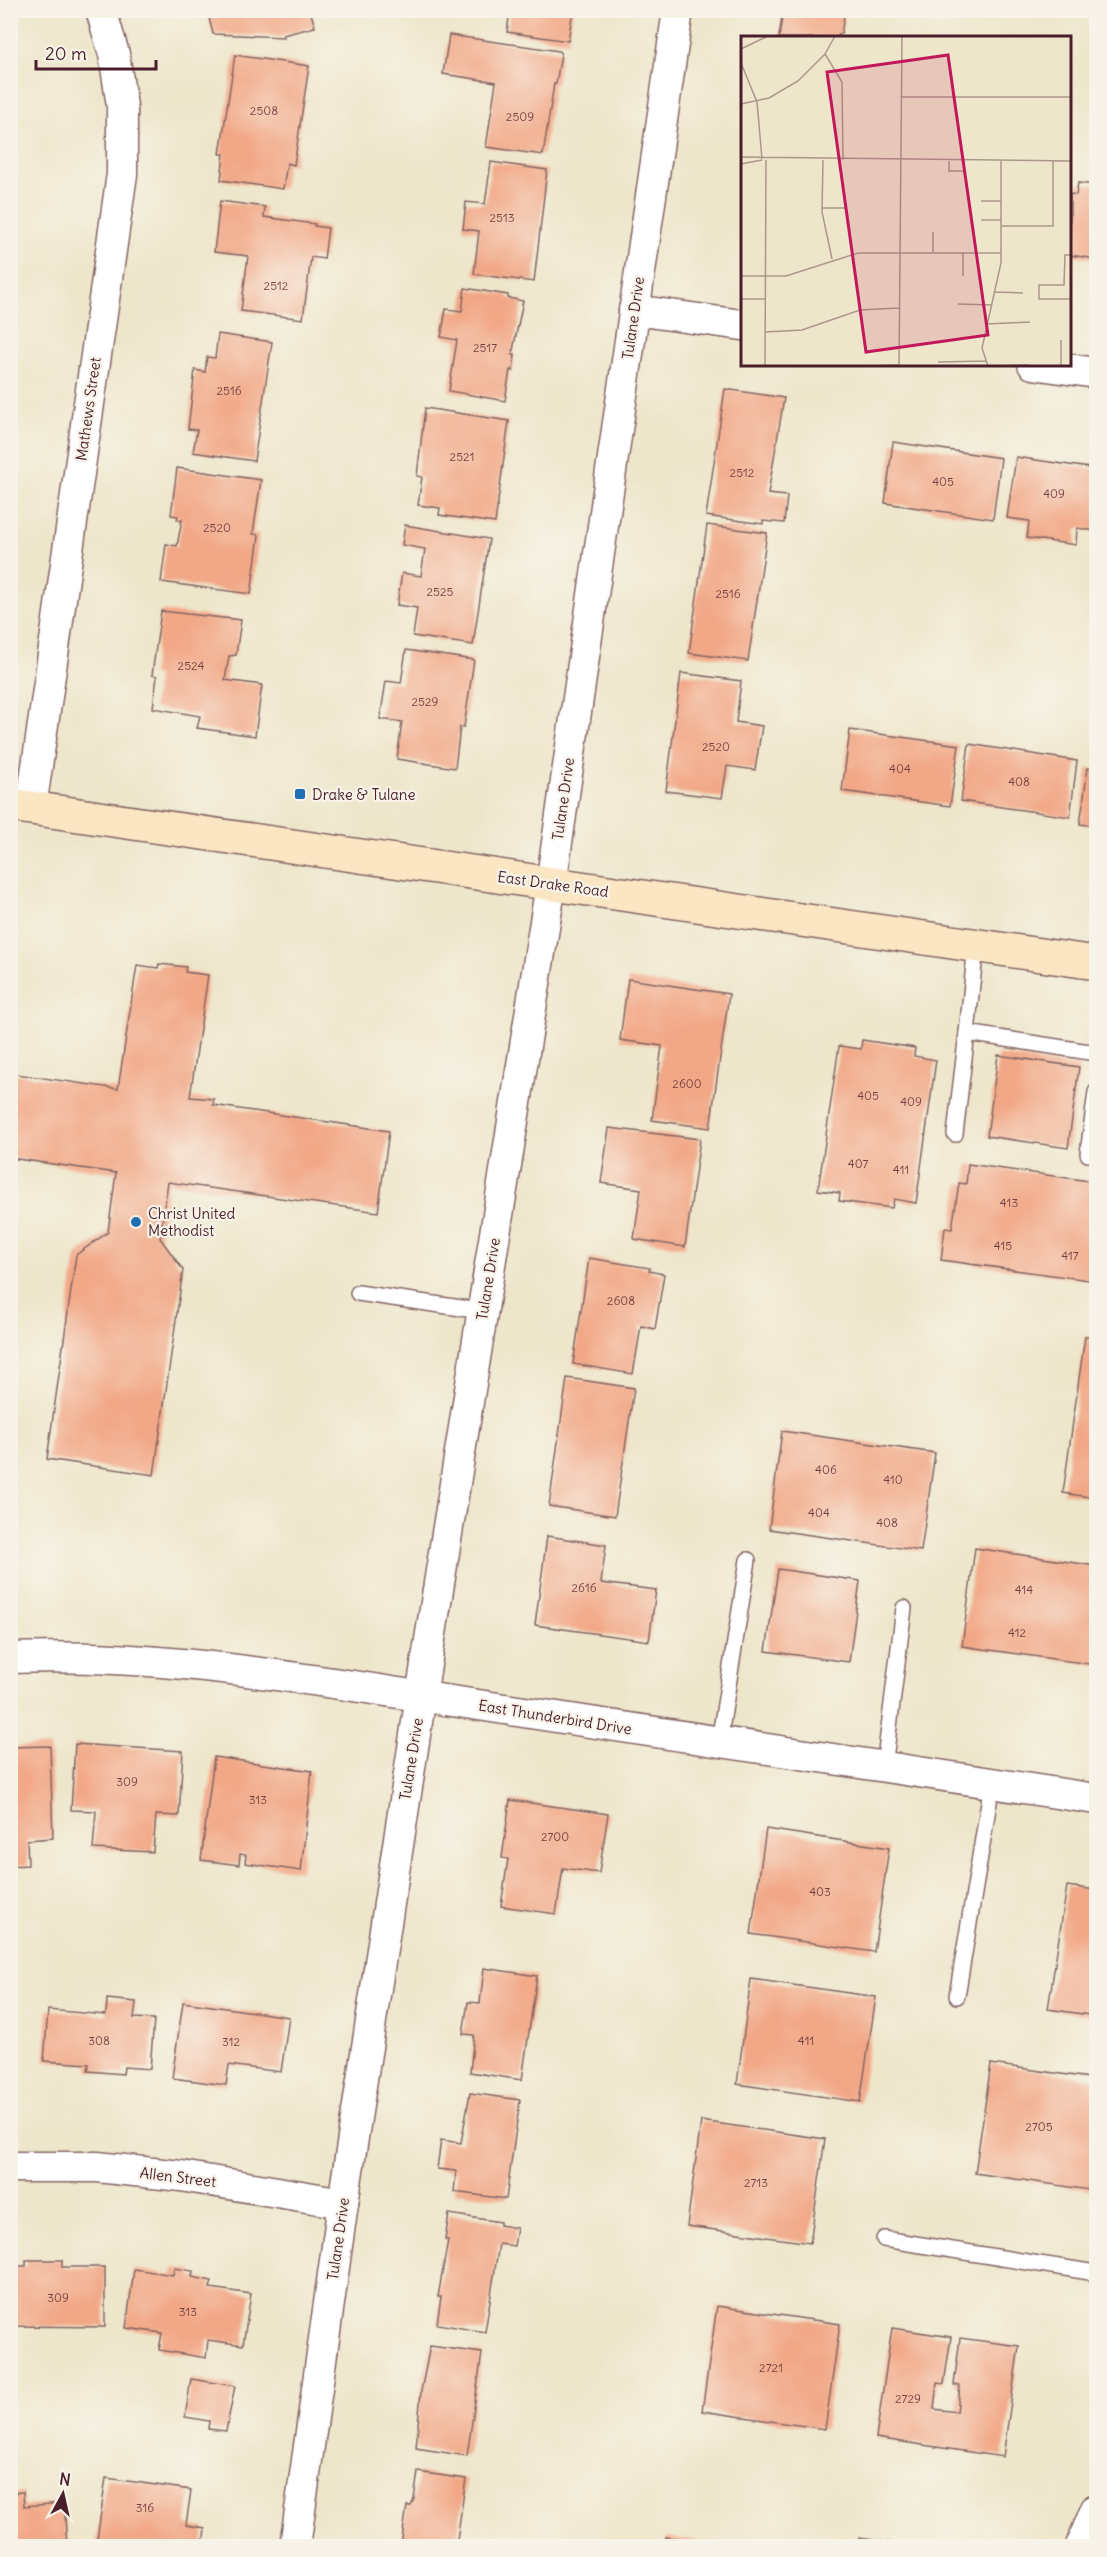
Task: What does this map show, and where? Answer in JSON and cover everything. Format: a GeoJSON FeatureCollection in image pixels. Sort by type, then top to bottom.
{"type":"FeatureCollection","features":[{"type":"Feature","properties":{"kind":"main road","name":"East Drake Road"},"geometry":{"type":"LineString","coordinates":[[21,807],[1096,963]]}},
{"type":"Feature","properties":{"kind":"street","name":"Mathews Street"},"geometry":{"type":"LineString","coordinates":[[21,807],[122,174],[122,106],[114,54],[101,10]]}},
{"type":"Feature","properties":{"kind":"street","name":"Tulane Drive"},"geometry":{"type":"LineString","coordinates":[[295,2547],[343,2203],[550,884],[678,10]]}},
{"type":"Feature","properties":{"kind":"street"},"geometry":{"type":"LineString","coordinates":[[634,310],[741,325]]}},
{"type":"Feature","properties":{"kind":"street"},"geometry":{"type":"LineString","coordinates":[[1047,366],[1096,373]]}},
{"type":"Feature","properties":{"kind":"street","name":"East Thunderbird Drive"},"geometry":{"type":"LineString","coordinates":[[10,1658],[49,1656],[187,1664],[421,1696],[1096,1799]]}},
{"type":"Feature","properties":{"kind":"street","name":"Allen Street"},"geometry":{"type":"LineString","coordinates":[[10,2167],[97,2167],[181,2175],[343,2203]]}},
{"type":"Feature","properties":{"kind":"street"},"geometry":{"type":"LineString","coordinates":[[1081,2547],[1096,2509]]}},
{"type":"Feature","properties":{"kind":"lane"},"geometry":{"type":"LineString","coordinates":[[955,1134],[976,945]]}},
{"type":"Feature","properties":{"kind":"lane"},"geometry":{"type":"LineString","coordinates":[[967,1033],[1096,1053]]}},
{"type":"Feature","properties":{"kind":"lane"},"geometry":{"type":"LineString","coordinates":[[1088,1154],[1096,1092]]}},
{"type":"Feature","properties":{"kind":"lane"},"geometry":{"type":"LineString","coordinates":[[358,1293],[482,1311]]}},
{"type":"Feature","properties":{"kind":"lane"},"geometry":{"type":"LineString","coordinates":[[719,1742],[748,1560]]}},
{"type":"Feature","properties":{"kind":"lane"},"geometry":{"type":"LineString","coordinates":[[884,1767],[904,1608]]}},
{"type":"Feature","properties":{"kind":"lane"},"geometry":{"type":"LineString","coordinates":[[957,1996],[992,1784]]}},
{"type":"Feature","properties":{"kind":"lane"},"geometry":{"type":"LineString","coordinates":[[884,2240],[1096,2273]]}},
{"type":"Feature","properties":{"kind":"building"},"geometry":{"type":"Polygon","coordinates":[[[207,10],[310,10],[315,27],[283,35],[284,37],[213,34],[207,10]]]}},
{"type":"Feature","properties":{"kind":"building"},"geometry":{"type":"Polygon","coordinates":[[[510,10],[573,10],[568,41],[507,32],[510,10]]]}},
{"type":"Feature","properties":{"kind":"building"},"geometry":{"type":"Polygon","coordinates":[[[783,10],[845,10],[841,34],[838,36],[779,36],[783,10]]]}},
{"type":"Feature","properties":{"kind":"building"},"geometry":{"type":"Polygon","coordinates":[[[449,35],[559,51],[561,54],[543,155],[486,147],[496,82],[443,74],[449,35]]]}},
{"type":"Feature","properties":{"kind":"building"},"geometry":{"type":"Polygon","coordinates":[[[235,55],[309,66],[294,165],[287,163],[283,189],[221,180],[224,154],[220,154],[235,55]]]}},
{"type":"Feature","properties":{"kind":"building"},"geometry":{"type":"Polygon","coordinates":[[[491,162],[547,170],[534,282],[474,274],[479,231],[463,229],[466,202],[485,204],[491,162]]]}},
{"type":"Feature","properties":{"kind":"building"},"geometry":{"type":"Polygon","coordinates":[[[1078,183],[1096,185],[1096,259],[1071,255],[1071,194],[1076,195],[1078,183]]]}},
{"type":"Feature","properties":{"kind":"building"},"geometry":{"type":"Polygon","coordinates":[[[220,201],[265,207],[264,217],[328,228],[324,259],[311,257],[303,319],[241,311],[248,256],[214,252],[220,201]]]}},
{"type":"Feature","properties":{"kind":"building"},"geometry":{"type":"Polygon","coordinates":[[[465,288],[508,295],[508,298],[523,301],[512,355],[515,355],[513,371],[510,370],[505,401],[449,391],[457,340],[441,337],[446,309],[462,311],[465,288]]]}},
{"type":"Feature","properties":{"kind":"building"},"geometry":{"type":"Polygon","coordinates":[[[218,334],[272,342],[254,461],[193,452],[197,430],[188,429],[195,370],[205,372],[207,357],[215,358],[218,334]]]}},
{"type":"Feature","properties":{"kind":"building"},"geometry":{"type":"Polygon","coordinates":[[[725,389],[784,398],[768,494],[787,496],[784,523],[763,521],[763,524],[706,516],[725,389]]]}},
{"type":"Feature","properties":{"kind":"building"},"geometry":{"type":"Polygon","coordinates":[[[425,408],[509,421],[495,523],[439,515],[440,508],[418,505],[422,477],[417,476],[425,408]]]}},
{"type":"Feature","properties":{"kind":"building"},"geometry":{"type":"Polygon","coordinates":[[[893,442],[1001,458],[993,519],[885,503],[893,442]]]}},
{"type":"Feature","properties":{"kind":"building"},"geometry":{"type":"Polygon","coordinates":[[[1016,457],[1096,469],[1096,531],[1077,528],[1076,545],[1027,538],[1029,521],[1007,518],[1016,457]]]}},
{"type":"Feature","properties":{"kind":"building"},"geometry":{"type":"Polygon","coordinates":[[[177,468],[261,480],[253,534],[259,535],[251,594],[161,582],[166,544],[177,546],[182,520],[177,520],[178,516],[171,515],[177,468]]]}},
{"type":"Feature","properties":{"kind":"building"},"geometry":{"type":"Polygon","coordinates":[[[405,525],[489,539],[473,645],[413,636],[417,608],[397,605],[402,573],[421,576],[425,549],[402,545],[405,525]]]}},
{"type":"Feature","properties":{"kind":"building"},"geometry":{"type":"Polygon","coordinates":[[[707,525],[767,533],[748,661],[689,653],[707,525]]]}},
{"type":"Feature","properties":{"kind":"building"},"geometry":{"type":"Polygon","coordinates":[[[161,611],[241,620],[236,655],[229,656],[225,680],[262,685],[255,736],[197,728],[200,716],[153,708],[157,676],[152,675],[161,611]]]}},
{"type":"Feature","properties":{"kind":"building"},"geometry":{"type":"Polygon","coordinates":[[[406,650],[474,660],[464,727],[460,727],[455,768],[397,759],[402,722],[380,719],[386,681],[401,683],[406,650]]]}},
{"type":"Feature","properties":{"kind":"building"},"geometry":{"type":"Polygon","coordinates":[[[681,673],[741,681],[736,722],[762,726],[755,770],[727,766],[722,798],[666,791],[681,673]]]}},
{"type":"Feature","properties":{"kind":"building"},"geometry":{"type":"Polygon","coordinates":[[[850,730],[959,745],[950,806],[842,791],[850,730]]]}},
{"type":"Feature","properties":{"kind":"building"},"geometry":{"type":"Polygon","coordinates":[[[969,744],[1077,761],[1070,817],[961,801],[969,744]]]}},
{"type":"Feature","properties":{"kind":"building"},"geometry":{"type":"Polygon","coordinates":[[[1088,768],[1096,770],[1096,826],[1080,824],[1088,768]]]}},
{"type":"Feature","properties":{"kind":"building","name":"Christ United Methodist"},"geometry":{"type":"Polygon","coordinates":[[[159,964],[186,967],[185,972],[208,975],[190,1097],[214,1099],[213,1105],[389,1131],[378,1212],[168,1182],[160,1238],[183,1270],[154,1475],[47,1459],[76,1255],[108,1232],[116,1173],[10,1158],[10,1073],[118,1089],[137,965],[158,968],[159,964]]]}},
{"type":"Feature","properties":{"kind":"building"},"geometry":{"type":"Polygon","coordinates":[[[628,979],[729,994],[710,1128],[652,1120],[662,1046],[620,1040],[628,979]]]}},
{"type":"Feature","properties":{"kind":"building"},"geometry":{"type":"Polygon","coordinates":[[[862,1040],[915,1048],[914,1056],[936,1060],[916,1203],[894,1199],[892,1208],[839,1201],[840,1193],[818,1190],[839,1046],[861,1049],[862,1040]]]}},
{"type":"Feature","properties":{"kind":"building"},"geometry":{"type":"Polygon","coordinates":[[[998,1055],[1079,1067],[1068,1148],[987,1136],[998,1055]]]}},
{"type":"Feature","properties":{"kind":"building"},"geometry":{"type":"Polygon","coordinates":[[[609,1128],[700,1139],[685,1247],[634,1239],[641,1189],[601,1183],[609,1128]]]}},
{"type":"Feature","properties":{"kind":"building"},"geometry":{"type":"Polygon","coordinates":[[[968,1164],[1096,1182],[1096,1281],[941,1260],[945,1228],[952,1229],[959,1183],[966,1184],[968,1164]]]}},
{"type":"Feature","properties":{"kind":"building"},"geometry":{"type":"Polygon","coordinates":[[[589,1258],[650,1268],[649,1271],[664,1274],[655,1329],[641,1326],[633,1374],[573,1364],[589,1258]]]}},
{"type":"Feature","properties":{"kind":"building"},"geometry":{"type":"Polygon","coordinates":[[[1085,1336],[1096,1338],[1096,1498],[1063,1493],[1085,1336]]]}},
{"type":"Feature","properties":{"kind":"building"},"geometry":{"type":"Polygon","coordinates":[[[567,1378],[634,1388],[615,1516],[549,1506],[567,1378]]]}},
{"type":"Feature","properties":{"kind":"building"},"geometry":{"type":"Polygon","coordinates":[[[782,1431],[935,1453],[921,1551],[769,1529],[782,1431]]]}},
{"type":"Feature","properties":{"kind":"building"},"geometry":{"type":"Polygon","coordinates":[[[547,1536],[606,1545],[601,1583],[656,1590],[649,1641],[535,1625],[547,1536]]]}},
{"type":"Feature","properties":{"kind":"building"},"geometry":{"type":"Polygon","coordinates":[[[975,1548],[1096,1566],[1096,1665],[962,1646],[975,1548]]]}},
{"type":"Feature","properties":{"kind":"building"},"geometry":{"type":"Polygon","coordinates":[[[778,1569],[860,1581],[849,1662],[766,1651],[778,1569]]]}},
{"type":"Feature","properties":{"kind":"building"},"geometry":{"type":"Polygon","coordinates":[[[75,1744],[183,1751],[179,1816],[156,1815],[153,1852],[93,1849],[96,1811],[71,1810],[75,1744]]]}},
{"type":"Feature","properties":{"kind":"building"},"geometry":{"type":"Polygon","coordinates":[[[50,1746],[53,1838],[27,1840],[28,1865],[10,1866],[10,1747],[50,1746]]]}},
{"type":"Feature","properties":{"kind":"building"},"geometry":{"type":"Polygon","coordinates":[[[214,1757],[312,1771],[301,1871],[245,1863],[246,1855],[240,1854],[239,1865],[201,1860],[214,1757]]]}},
{"type":"Feature","properties":{"kind":"building"},"geometry":{"type":"Polygon","coordinates":[[[510,1800],[608,1814],[599,1873],[563,1868],[556,1914],[501,1906],[508,1859],[502,1858],[510,1800]]]}},
{"type":"Feature","properties":{"kind":"building"},"geometry":{"type":"Polygon","coordinates":[[[766,1829],[889,1848],[874,1952],[751,1934],[766,1829]]]}},
{"type":"Feature","properties":{"kind":"building"},"geometry":{"type":"Polygon","coordinates":[[[1067,1886],[1096,1890],[1096,2016],[1048,2009],[1067,1886]]]}},
{"type":"Feature","properties":{"kind":"building"},"geometry":{"type":"Polygon","coordinates":[[[484,1968],[537,1976],[522,2080],[470,2072],[474,2035],[463,2034],[468,2002],[480,2003],[484,1968]]]}},
{"type":"Feature","properties":{"kind":"building"},"geometry":{"type":"Polygon","coordinates":[[[751,1979],[876,1997],[860,2102],[737,2084],[751,1979]]]}},
{"type":"Feature","properties":{"kind":"building"},"geometry":{"type":"Polygon","coordinates":[[[107,1999],[136,2002],[134,2018],[154,2019],[150,2069],[124,2067],[123,2074],[88,2071],[89,2064],[44,2061],[48,2010],[106,2015],[107,1999]]]}},
{"type":"Feature","properties":{"kind":"building"},"geometry":{"type":"Polygon","coordinates":[[[183,2002],[289,2017],[281,2072],[229,2065],[226,2085],[172,2078],[183,2002]]]}},
{"type":"Feature","properties":{"kind":"building"},"geometry":{"type":"Polygon","coordinates":[[[991,2064],[1096,2079],[1096,2191],[975,2173],[991,2064]]]}},
{"type":"Feature","properties":{"kind":"building"},"geometry":{"type":"Polygon","coordinates":[[[470,2093],[520,2100],[506,2199],[454,2192],[456,2171],[437,2169],[441,2140],[461,2143],[470,2093]]]}},
{"type":"Feature","properties":{"kind":"building"},"geometry":{"type":"Polygon","coordinates":[[[701,2121],[825,2139],[810,2243],[687,2226],[701,2121]]]}},
{"type":"Feature","properties":{"kind":"building"},"geometry":{"type":"Polygon","coordinates":[[[449,2214],[500,2222],[500,2225],[517,2228],[514,2246],[499,2244],[485,2332],[437,2324],[441,2297],[438,2297],[448,2240],[445,2240],[449,2214]]]}},
{"type":"Feature","properties":{"kind":"building"},"geometry":{"type":"Polygon","coordinates":[[[26,2260],[62,2260],[62,2267],[105,2267],[105,2327],[10,2326],[10,2266],[26,2266],[26,2260]]]}},
{"type":"Feature","properties":{"kind":"building"},"geometry":{"type":"Polygon","coordinates":[[[174,2268],[193,2271],[192,2277],[212,2281],[210,2288],[251,2294],[243,2345],[208,2340],[206,2358],[159,2350],[162,2333],[126,2328],[134,2269],[173,2275],[174,2268]]]}},
{"type":"Feature","properties":{"kind":"building"},"geometry":{"type":"Polygon","coordinates":[[[717,2306],[840,2324],[825,2429],[702,2411],[717,2306]]]}},
{"type":"Feature","properties":{"kind":"building"},"geometry":{"type":"Polygon","coordinates":[[[892,2328],[951,2337],[944,2384],[937,2383],[934,2409],[957,2412],[960,2386],[954,2385],[960,2338],[1019,2346],[1003,2457],[876,2438],[892,2328]]]}},
{"type":"Feature","properties":{"kind":"building"},"geometry":{"type":"Polygon","coordinates":[[[430,2346],[482,2353],[467,2456],[416,2448],[421,2391],[430,2346]]]}},
{"type":"Feature","properties":{"kind":"building"},"geometry":{"type":"Polygon","coordinates":[[[191,2379],[235,2386],[226,2431],[208,2429],[209,2421],[185,2417],[191,2379]]]}},
{"type":"Feature","properties":{"kind":"building"},"geometry":{"type":"Polygon","coordinates":[[[418,2472],[466,2479],[456,2546],[401,2546],[407,2506],[411,2506],[414,2499],[418,2472]]]}},
{"type":"Feature","properties":{"kind":"building"},"geometry":{"type":"Polygon","coordinates":[[[106,2478],[191,2490],[186,2525],[205,2528],[203,2546],[96,2546],[106,2478]]]}},
{"type":"Feature","properties":{"kind":"building"},"geometry":{"type":"Polygon","coordinates":[[[23,2492],[24,2506],[64,2503],[67,2546],[10,2546],[10,2493],[23,2492]]]}},
{"type":"Feature","properties":{"kind":"building"},"geometry":{"type":"Polygon","coordinates":[[[666,2537],[725,2545],[725,2546],[665,2546],[666,2537]]]}},
{"type":"Feature","properties":{"kind":"building"},"geometry":{"type":"Polygon","coordinates":[[[859,2538],[908,2545],[908,2546],[858,2546],[859,2538]]]}},
{"type":"Feature","properties":{"kind":"place","name":"Drake & Tulane"},"geometry":{"type":"Point","coordinates":[300,794]}},
{"type":"Feature","properties":{"kind":"place","name":"Christ United Methodist"},"geometry":{"type":"Point","coordinates":[136,1222]}}]}
